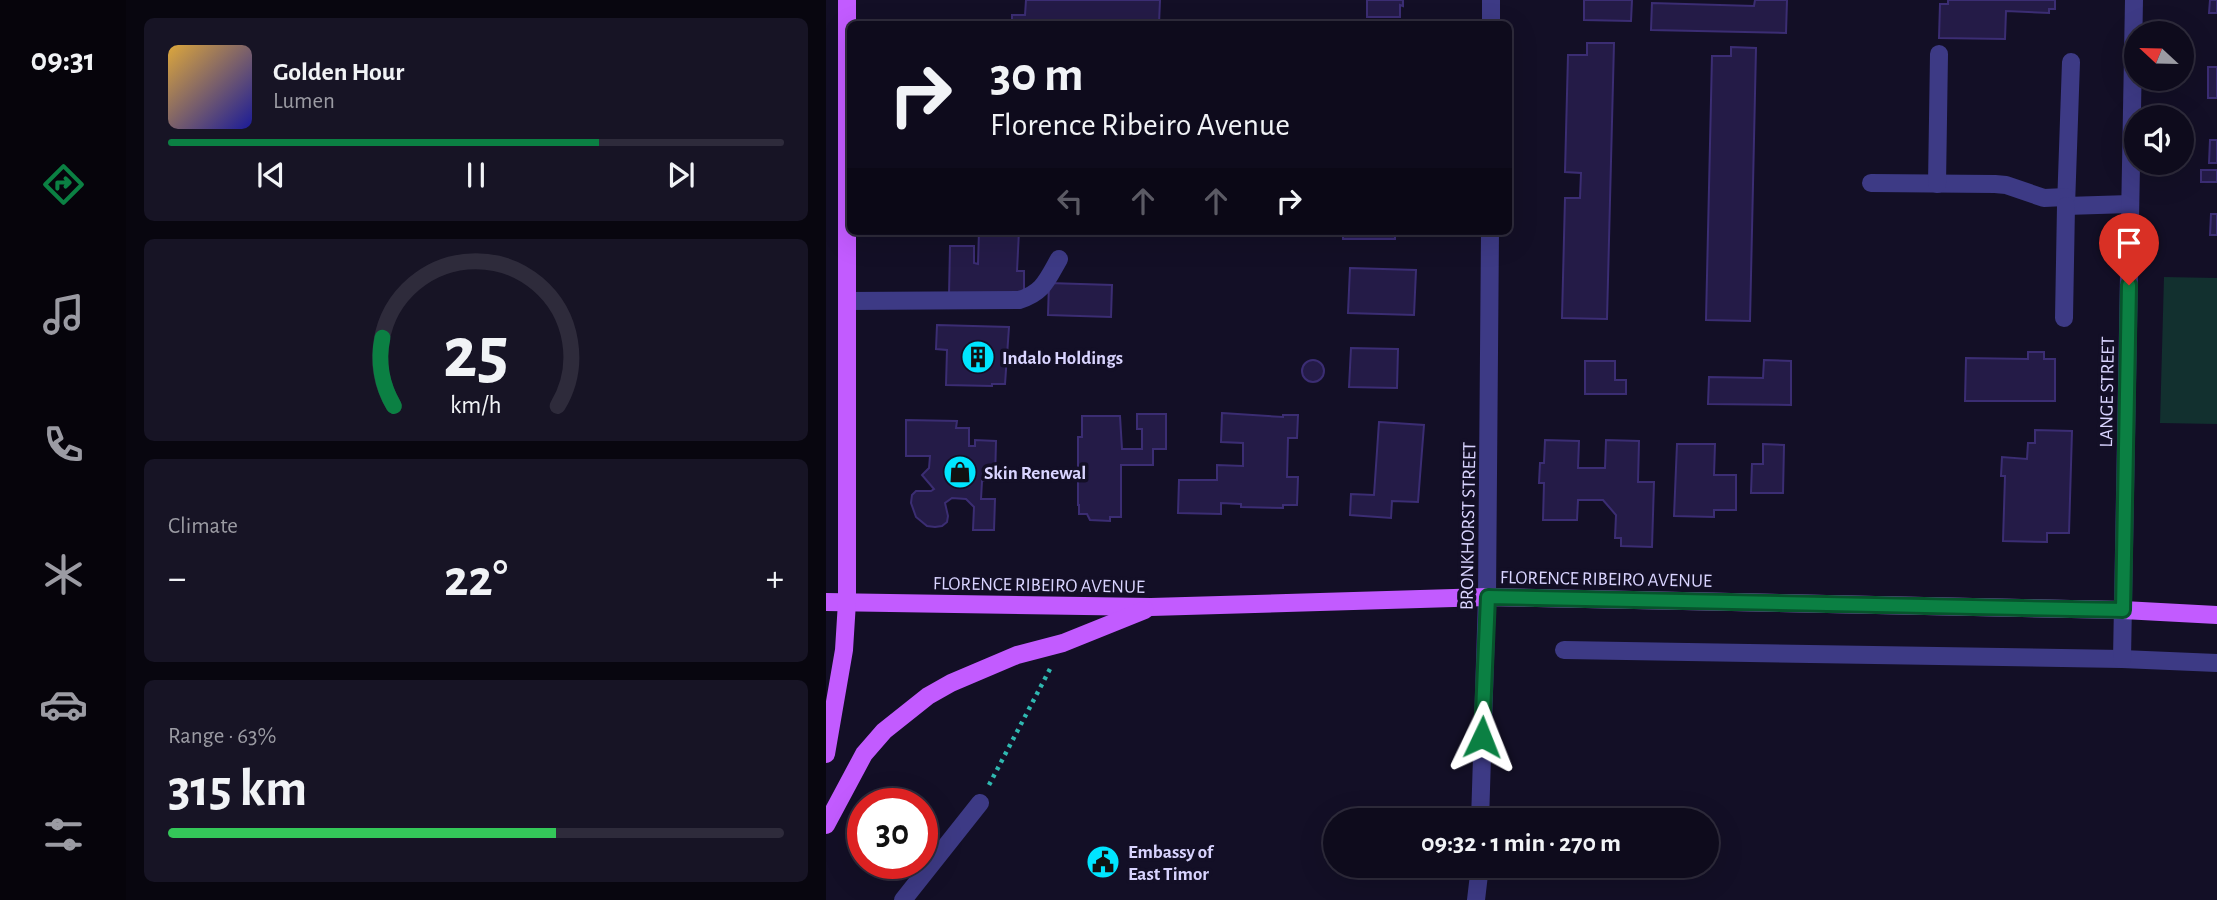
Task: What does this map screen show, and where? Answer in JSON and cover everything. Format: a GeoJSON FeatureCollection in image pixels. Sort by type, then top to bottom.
{"type":"FeatureCollection","features":[{"type":"Feature","properties":{"kind":"main road"},"geometry":{"type":"LineString","coordinates":[[826,754],[844,650],[847,602],[847,0]]}},
{"type":"Feature","properties":{"kind":"main road","name":"FLORENCE RIBEIRO AVENUE"},"geometry":{"type":"LineString","coordinates":[[826,602],[1151,607],[1488,597],[2123,610],[2217,615]]}},
{"type":"Feature","properties":{"kind":"main road"},"geometry":{"type":"LineString","coordinates":[[826,825],[864,754],[902,714],[928,696],[951,683],[1017,655],[1063,643],[1151,607]]}},
{"type":"Feature","properties":{"kind":"street"},"geometry":{"type":"LineString","coordinates":[[1491,0],[1491,21]]}},
{"type":"Feature","properties":{"kind":"street","name":"LANGE STREET"},"geometry":{"type":"LineString","coordinates":[[2122,659],[2134,0]]}},
{"type":"Feature","properties":{"kind":"street"},"geometry":{"type":"LineString","coordinates":[[1937,184],[1939,54]]}},
{"type":"Feature","properties":{"kind":"street"},"geometry":{"type":"LineString","coordinates":[[2064,318],[2071,62]]}},
{"type":"Feature","properties":{"kind":"street"},"geometry":{"type":"LineString","coordinates":[[1871,183],[2006,185],[2044,198],[2066,202],[2130,204]]}},
{"type":"Feature","properties":{"kind":"street","name":"BRONKHORST STREET"},"geometry":{"type":"LineString","coordinates":[[1480,808],[1488,597],[1490,235]]}},
{"type":"Feature","properties":{"kind":"street"},"geometry":{"type":"LineString","coordinates":[[847,301],[1018,300],[1034,295],[1047,280],[1059,259]]}},
{"type":"Feature","properties":{"kind":"street"},"geometry":{"type":"LineString","coordinates":[[1564,650],[2122,659],[2217,663]]}},
{"type":"Feature","properties":{"kind":"street"},"geometry":{"type":"LineString","coordinates":[[903,900],[980,803]]}},
{"type":"Feature","properties":{"kind":"street"},"geometry":{"type":"LineString","coordinates":[[1476,900],[1479,878]]}},
{"type":"Feature","properties":{"kind":"path"},"geometry":{"type":"LineString","coordinates":[[980,803],[1063,643]]}},
{"type":"Feature","properties":{"kind":"green space"},"geometry":{"type":"Polygon","coordinates":[[[2164,277],[2217,278],[2217,424],[2160,423],[2164,277]]]}},
{"type":"Feature","properties":{"kind":"building"},"geometry":{"type":"Polygon","coordinates":[[[1026,0],[1160,0],[1159,21],[1012,21],[1012,15],[1025,15],[1026,0]]]}},
{"type":"Feature","properties":{"kind":"building"},"geometry":{"type":"Polygon","coordinates":[[[1367,0],[1403,0],[1400,17],[1367,17],[1367,0]]]}},
{"type":"Feature","properties":{"kind":"building"},"geometry":{"type":"Polygon","coordinates":[[[1584,0],[1632,0],[1631,21],[1584,20],[1584,0]]]}},
{"type":"Feature","properties":{"kind":"building"},"geometry":{"type":"Polygon","coordinates":[[[1755,0],[1787,0],[1786,33],[1651,30],[1652,3],[1754,6],[1755,0]]]}},
{"type":"Feature","properties":{"kind":"building"},"geometry":{"type":"Polygon","coordinates":[[[1948,0],[2055,0],[2055,9],[2049,9],[2049,13],[2006,11],[2005,39],[1939,38],[1940,4],[1948,4],[1948,0]]]}},
{"type":"Feature","properties":{"kind":"building"},"geometry":{"type":"Polygon","coordinates":[[[2210,0],[2217,0],[2217,13],[2209,13],[2210,0]]]}},
{"type":"Feature","properties":{"kind":"building"},"geometry":{"type":"Polygon","coordinates":[[[1587,43],[1614,43],[1607,319],[1562,318],[1565,198],[1580,198],[1581,173],[1565,172],[1568,55],[1587,55],[1587,43]]]}},
{"type":"Feature","properties":{"kind":"building"},"geometry":{"type":"Polygon","coordinates":[[[1731,47],[1756,48],[1750,321],[1706,320],[1712,56],[1731,56],[1731,47]]]}},
{"type":"Feature","properties":{"kind":"building"},"geometry":{"type":"Polygon","coordinates":[[[2208,67],[2217,67],[2217,98],[2208,98],[2208,67]]]}},
{"type":"Feature","properties":{"kind":"building"},"geometry":{"type":"Polygon","coordinates":[[[2210,140],[2217,140],[2217,163],[2209,163],[2210,140]]]}},
{"type":"Feature","properties":{"kind":"building"},"geometry":{"type":"Polygon","coordinates":[[[2201,170],[2217,170],[2217,182],[2201,182],[2201,170]]]}},
{"type":"Feature","properties":{"kind":"building"},"geometry":{"type":"Polygon","coordinates":[[[2211,214],[2217,214],[2217,235],[2210,235],[2211,214]]]}},
{"type":"Feature","properties":{"kind":"building"},"geometry":{"type":"Polygon","coordinates":[[[979,235],[1019,235],[1017,271],[1024,271],[1024,294],[949,295],[950,246],[974,246],[974,263],[978,264],[979,235]]]}},
{"type":"Feature","properties":{"kind":"building"},"geometry":{"type":"Polygon","coordinates":[[[1343,235],[1395,235],[1395,239],[1343,239],[1343,235]]]}},
{"type":"Feature","properties":{"kind":"building"},"geometry":{"type":"Polygon","coordinates":[[[1350,268],[1416,270],[1414,315],[1348,313],[1350,268]]]}},
{"type":"Feature","properties":{"kind":"building"},"geometry":{"type":"Polygon","coordinates":[[[1049,283],[1112,285],[1111,317],[1048,315],[1049,283]]]}},
{"type":"Feature","properties":{"kind":"building","name":"Indalo Holdings"},"geometry":{"type":"Polygon","coordinates":[[[937,325],[1009,327],[1005,384],[946,385],[947,350],[936,349],[937,325]]]}},
{"type":"Feature","properties":{"kind":"building"},"geometry":{"type":"Polygon","coordinates":[[[1351,348],[1398,349],[1397,388],[1349,387],[1351,348]]]}},
{"type":"Feature","properties":{"kind":"building"},"geometry":{"type":"Polygon","coordinates":[[[2028,352],[2044,352],[2044,359],[2055,359],[2055,401],[1965,401],[1966,358],[2028,359],[2028,352]]]}},
{"type":"Feature","properties":{"kind":"building"},"geometry":{"type":"Polygon","coordinates":[[[1313,360],[1321,363],[1324,371],[1321,379],[1313,382],[1305,379],[1302,371],[1305,363],[1313,360]]]}},
{"type":"Feature","properties":{"kind":"building"},"geometry":{"type":"Polygon","coordinates":[[[1764,360],[1791,361],[1791,405],[1708,404],[1709,377],[1763,378],[1764,360]]]}},
{"type":"Feature","properties":{"kind":"building"},"geometry":{"type":"Polygon","coordinates":[[[1585,361],[1615,361],[1615,380],[1626,380],[1626,394],[1585,394],[1585,361]]]}},
{"type":"Feature","properties":{"kind":"building"},"geometry":{"type":"Polygon","coordinates":[[[1222,413],[1283,417],[1298,415],[1297,438],[1288,438],[1287,477],[1298,477],[1297,505],[1283,505],[1283,508],[1241,507],[1241,504],[1221,503],[1221,514],[1178,513],[1179,480],[1217,480],[1217,465],[1243,466],[1243,443],[1221,442],[1222,413]]]}},
{"type":"Feature","properties":{"kind":"building"},"geometry":{"type":"Polygon","coordinates":[[[1137,414],[1166,414],[1166,449],[1153,449],[1153,465],[1121,465],[1121,517],[1110,517],[1110,521],[1090,520],[1087,514],[1079,514],[1078,505],[1078,437],[1082,437],[1082,416],[1120,416],[1122,449],[1142,449],[1142,429],[1137,429],[1137,414]]]}},
{"type":"Feature","properties":{"kind":"building","name":"Skin Renewal"},"geometry":{"type":"Polygon","coordinates":[[[906,420],[957,421],[956,428],[969,428],[969,446],[975,446],[975,440],[996,441],[995,481],[982,481],[981,499],[995,499],[994,530],[973,530],[974,507],[966,499],[952,498],[945,503],[948,516],[947,522],[942,526],[927,526],[916,517],[911,503],[912,495],[916,491],[934,489],[922,475],[929,468],[930,456],[906,456],[906,420]]]}},
{"type":"Feature","properties":{"kind":"building"},"geometry":{"type":"Polygon","coordinates":[[[1379,422],[1424,425],[1418,502],[1392,501],[1391,518],[1350,515],[1351,494],[1374,495],[1379,422]]]}},
{"type":"Feature","properties":{"kind":"building"},"geometry":{"type":"Polygon","coordinates":[[[2035,430],[2072,431],[2069,533],[2047,533],[2047,542],[2003,541],[2005,476],[2001,476],[2002,457],[2027,459],[2028,443],[2035,443],[2035,430]]]}},
{"type":"Feature","properties":{"kind":"building"},"geometry":{"type":"Polygon","coordinates":[[[1545,440],[1579,441],[1578,468],[1605,468],[1606,440],[1639,441],[1638,482],[1654,482],[1652,547],[1621,546],[1621,538],[1615,538],[1616,515],[1603,500],[1578,500],[1577,520],[1543,520],[1544,483],[1539,483],[1540,463],[1544,463],[1545,440]]]}},
{"type":"Feature","properties":{"kind":"building"},"geometry":{"type":"Polygon","coordinates":[[[1677,444],[1715,444],[1714,475],[1736,475],[1736,510],[1714,510],[1714,517],[1674,516],[1677,444]]]}},
{"type":"Feature","properties":{"kind":"building"},"geometry":{"type":"Polygon","coordinates":[[[1763,444],[1784,445],[1783,493],[1751,493],[1752,464],[1763,464],[1763,444]]]}},
{"type":"Feature","properties":{"kind":"place","name":"Indalo Holdings"},"geometry":{"type":"Point","coordinates":[978,357]}},
{"type":"Feature","properties":{"kind":"place","name":"Skin Renewal"},"geometry":{"type":"Point","coordinates":[960,472]}},
{"type":"Feature","properties":{"kind":"place","name":"Embassy of East Timor"},"geometry":{"type":"Point","coordinates":[1103,862]}},
{"type":"Feature","properties":{"kind":"route"},"geometry":{"type":"LineString","coordinates":[[1482,737],[1488,597],[2123,610],[2129,285]]}}]}
